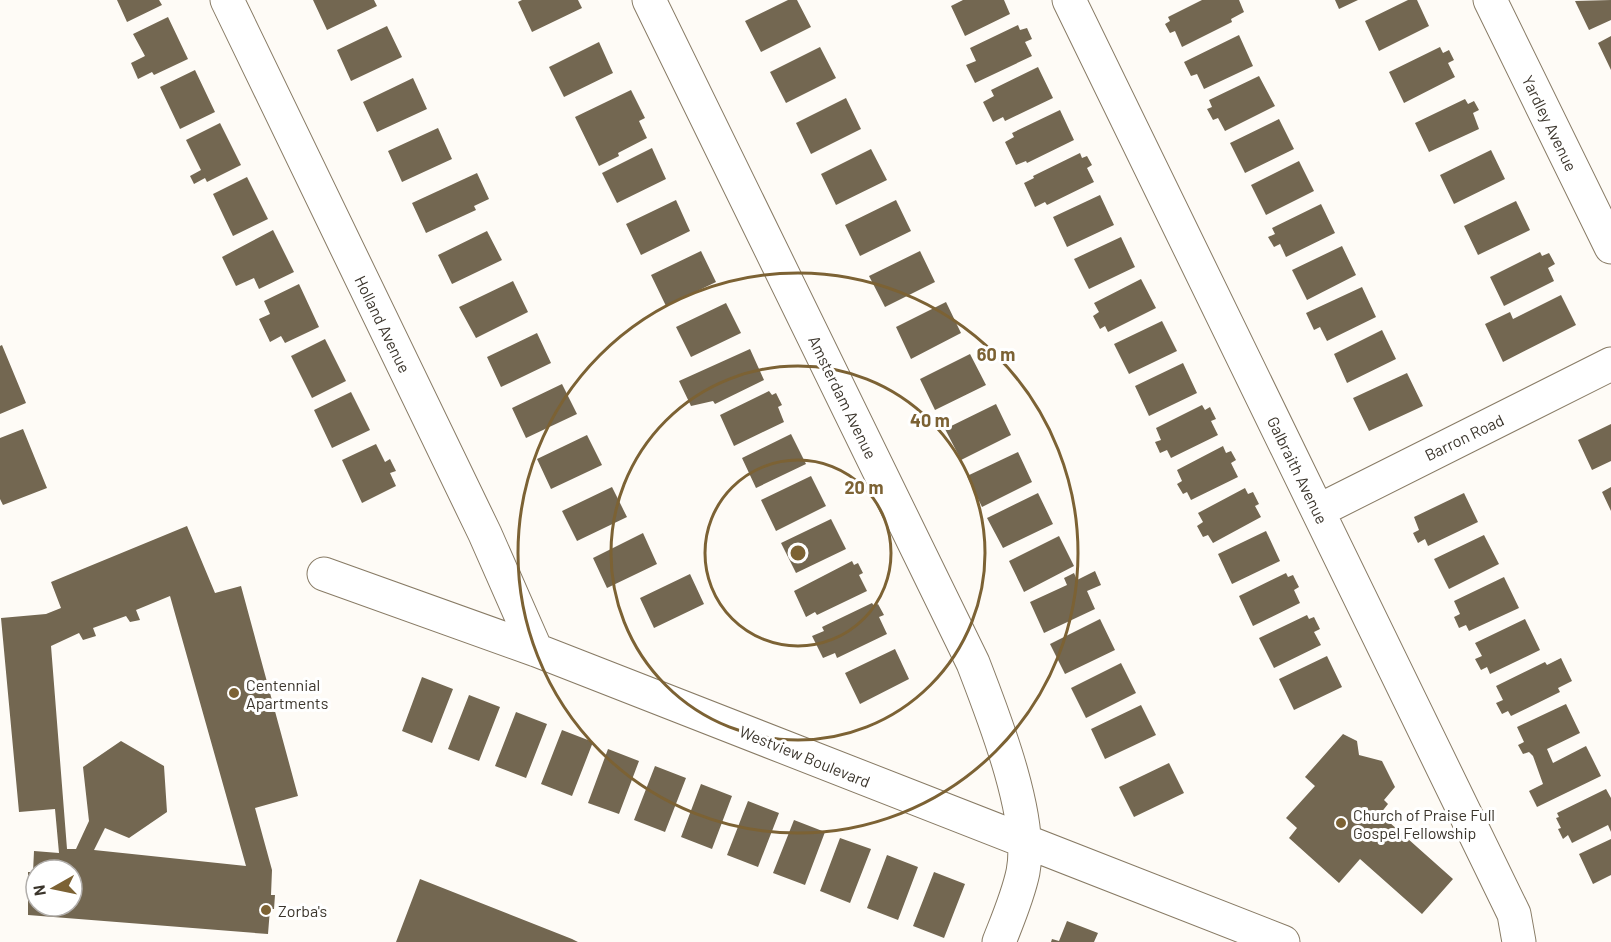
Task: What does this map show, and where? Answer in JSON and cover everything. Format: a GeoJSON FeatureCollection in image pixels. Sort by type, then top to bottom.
{"type":"FeatureCollection","features":[{"type":"Feature","properties":{"kind":"street","name":"Holland Avenue"},"geometry":{"type":"LineString","coordinates":[[227,0],[485,534],[536,650]]}},
{"type":"Feature","properties":{"kind":"street","name":"Amsterdam Avenue"},"geometry":{"type":"LineString","coordinates":[[649,0],[973,663],[997,728],[1013,784],[1025,843],[1023,871],[999,942]]}},
{"type":"Feature","properties":{"kind":"street","name":"Galbraith Avenue"},"geometry":{"type":"LineString","coordinates":[[1069,0],[1514,914],[1519,942]]}},
{"type":"Feature","properties":{"kind":"street","name":"Yardley Avenue"},"geometry":{"type":"LineString","coordinates":[[1490,0],[1611,247]]}},
{"type":"Feature","properties":{"kind":"street","name":"Barron Road"},"geometry":{"type":"LineString","coordinates":[[1318,511],[1611,364]]}},
{"type":"Feature","properties":{"kind":"street","name":"Westview Boulevard"},"geometry":{"type":"LineString","coordinates":[[324,574],[536,650],[1283,942]]}},
{"type":"Feature","properties":{"kind":"building"},"geometry":{"type":"Polygon","coordinates":[[[117,0],[159,0],[162,5],[127,22],[117,0]]]}},
{"type":"Feature","properties":{"kind":"building"},"geometry":{"type":"Polygon","coordinates":[[[313,0],[374,0],[377,6],[327,30],[313,0]]]}},
{"type":"Feature","properties":{"kind":"building"},"geometry":{"type":"Polygon","coordinates":[[[522,0],[578,0],[582,8],[532,32],[518,2],[522,0]]]}},
{"type":"Feature","properties":{"kind":"building"},"geometry":{"type":"Polygon","coordinates":[[[788,0],[797,0],[811,27],[761,52],[745,21],[788,0]]]}},
{"type":"Feature","properties":{"kind":"building"},"geometry":{"type":"Polygon","coordinates":[[[963,0],[1004,0],[1010,14],[965,36],[951,6],[963,0]]]}},
{"type":"Feature","properties":{"kind":"building"},"geometry":{"type":"Polygon","coordinates":[[[1202,0],[1239,0],[1244,12],[1231,19],[1232,22],[1182,47],[1175,31],[1170,33],[1165,24],[1170,21],[1168,17],[1202,0]]]}},
{"type":"Feature","properties":{"kind":"building"},"geometry":{"type":"Polygon","coordinates":[[[1335,0],[1358,0],[1339,9],[1335,0]]]}},
{"type":"Feature","properties":{"kind":"building"},"geometry":{"type":"Polygon","coordinates":[[[1408,0],[1417,0],[1429,26],[1379,51],[1365,21],[1408,0]]]}},
{"type":"Feature","properties":{"kind":"building"},"geometry":{"type":"Polygon","coordinates":[[[1611,0],[1611,20],[1589,30],[1575,1],[1611,0]]]}},
{"type":"Feature","properties":{"kind":"building"},"geometry":{"type":"Polygon","coordinates":[[[168,17],[188,59],[154,75],[152,72],[138,79],[131,63],[145,56],[133,34],[168,17]]]}},
{"type":"Feature","properties":{"kind":"building"},"geometry":{"type":"Polygon","coordinates":[[[1018,25],[1020,30],[1027,28],[1032,39],[1025,42],[1032,56],[975,83],[966,65],[976,61],[970,48],[1018,25]]]}},
{"type":"Feature","properties":{"kind":"building"},"geometry":{"type":"Polygon","coordinates":[[[387,26],[402,57],[351,81],[337,50],[387,26]]]}},
{"type":"Feature","properties":{"kind":"building"},"geometry":{"type":"Polygon","coordinates":[[[1239,35],[1253,66],[1204,89],[1197,74],[1191,76],[1184,62],[1239,35]]]}},
{"type":"Feature","properties":{"kind":"building"},"geometry":{"type":"Polygon","coordinates":[[[1611,36],[1611,70],[1598,43],[1611,36]]]}},
{"type":"Feature","properties":{"kind":"building"},"geometry":{"type":"Polygon","coordinates":[[[599,42],[613,73],[564,97],[549,67],[599,42]]]}},
{"type":"Feature","properties":{"kind":"building"},"geometry":{"type":"Polygon","coordinates":[[[820,47],[836,78],[786,103],[770,72],[820,47]]]}},
{"type":"Feature","properties":{"kind":"building"},"geometry":{"type":"Polygon","coordinates":[[[1440,47],[1443,53],[1449,50],[1454,60],[1448,63],[1455,77],[1404,103],[1389,72],[1440,47]]]}},
{"type":"Feature","properties":{"kind":"building"},"geometry":{"type":"Polygon","coordinates":[[[1038,67],[1053,98],[1005,121],[1003,117],[993,122],[983,102],[994,96],[991,90],[1038,67]]]}},
{"type":"Feature","properties":{"kind":"building"},"geometry":{"type":"Polygon","coordinates":[[[195,70],[215,112],[180,129],[160,87],[195,70]]]}},
{"type":"Feature","properties":{"kind":"building"},"geometry":{"type":"Polygon","coordinates":[[[1259,76],[1275,106],[1225,131],[1218,118],[1213,120],[1207,109],[1212,107],[1209,100],[1259,76]]]}},
{"type":"Feature","properties":{"kind":"building"},"geometry":{"type":"Polygon","coordinates":[[[413,78],[427,109],[377,132],[363,102],[413,78]]]}},
{"type":"Feature","properties":{"kind":"building"},"geometry":{"type":"Polygon","coordinates":[[[631,90],[645,118],[639,121],[647,138],[599,166],[575,117],[631,90]]]}},
{"type":"Feature","properties":{"kind":"building"},"geometry":{"type":"Polygon","coordinates":[[[846,98],[861,129],[811,154],[796,123],[846,98]]]}},
{"type":"Feature","properties":{"kind":"building"},"geometry":{"type":"Polygon","coordinates":[[[1465,99],[1468,104],[1474,101],[1479,110],[1473,113],[1479,129],[1429,152],[1415,123],[1465,99]]]}},
{"type":"Feature","properties":{"kind":"building"},"geometry":{"type":"Polygon","coordinates":[[[1060,110],[1074,140],[1027,163],[1026,161],[1016,165],[1005,142],[1014,137],[1012,133],[1060,110]]]}},
{"type":"Feature","properties":{"kind":"building"},"geometry":{"type":"Polygon","coordinates":[[[1279,119],[1294,149],[1245,173],[1230,143],[1279,119]]]}},
{"type":"Feature","properties":{"kind":"building"},"geometry":{"type":"Polygon","coordinates":[[[220,123],[241,165],[207,182],[205,178],[194,184],[190,176],[201,170],[186,140],[220,123]]]}},
{"type":"Feature","properties":{"kind":"building"},"geometry":{"type":"Polygon","coordinates":[[[438,128],[452,159],[402,182],[388,151],[438,128]]]}},
{"type":"Feature","properties":{"kind":"building"},"geometry":{"type":"Polygon","coordinates":[[[652,148],[666,179],[617,203],[602,173],[652,148]]]}},
{"type":"Feature","properties":{"kind":"building"},"geometry":{"type":"Polygon","coordinates":[[[871,149],[887,180],[836,205],[821,174],[871,149]]]}},
{"type":"Feature","properties":{"kind":"building"},"geometry":{"type":"Polygon","coordinates":[[[1491,150],[1505,179],[1454,204],[1440,175],[1491,150]]]}},
{"type":"Feature","properties":{"kind":"building"},"geometry":{"type":"Polygon","coordinates":[[[1080,153],[1082,158],[1087,156],[1092,165],[1087,168],[1094,182],[1047,205],[1045,202],[1035,207],[1024,183],[1034,178],[1033,176],[1080,153]]]}},
{"type":"Feature","properties":{"kind":"building"},"geometry":{"type":"Polygon","coordinates":[[[1299,161],[1314,191],[1266,215],[1251,185],[1299,161]]]}},
{"type":"Feature","properties":{"kind":"building"},"geometry":{"type":"Polygon","coordinates":[[[477,173],[489,199],[474,206],[476,210],[426,233],[412,203],[477,173]]]}},
{"type":"Feature","properties":{"kind":"building"},"geometry":{"type":"Polygon","coordinates":[[[247,177],[268,219],[233,236],[213,194],[247,177]]]}},
{"type":"Feature","properties":{"kind":"building"},"geometry":{"type":"Polygon","coordinates":[[[1100,195],[1114,225],[1067,247],[1053,217],[1100,195]]]}},
{"type":"Feature","properties":{"kind":"building"},"geometry":{"type":"Polygon","coordinates":[[[676,200],[690,231],[641,255],[626,224],[676,200]]]}},
{"type":"Feature","properties":{"kind":"building"},"geometry":{"type":"Polygon","coordinates":[[[896,200],[911,231],[860,256],[845,225],[896,200]]]}},
{"type":"Feature","properties":{"kind":"building"},"geometry":{"type":"Polygon","coordinates":[[[1516,201],[1530,230],[1478,255],[1464,226],[1516,201]]]}},
{"type":"Feature","properties":{"kind":"building"},"geometry":{"type":"Polygon","coordinates":[[[1321,204],[1335,233],[1286,257],[1280,244],[1274,247],[1268,237],[1275,234],[1272,228],[1321,204]]]}},
{"type":"Feature","properties":{"kind":"building"},"geometry":{"type":"Polygon","coordinates":[[[273,230],[294,272],[259,289],[254,278],[236,286],[222,257],[273,230]]]}},
{"type":"Feature","properties":{"kind":"building"},"geometry":{"type":"Polygon","coordinates":[[[487,231],[502,260],[452,284],[438,255],[487,231]]]}},
{"type":"Feature","properties":{"kind":"building"},"geometry":{"type":"Polygon","coordinates":[[[1121,237],[1135,267],[1089,289],[1074,259],[1121,237]]]}},
{"type":"Feature","properties":{"kind":"building"},"geometry":{"type":"Polygon","coordinates":[[[1342,246],[1356,275],[1307,300],[1292,270],[1342,246]]]}},
{"type":"Feature","properties":{"kind":"building"},"geometry":{"type":"Polygon","coordinates":[[[701,251],[716,282],[666,306],[651,275],[701,251]]]}},
{"type":"Feature","properties":{"kind":"building"},"geometry":{"type":"Polygon","coordinates":[[[920,251],[935,282],[885,307],[869,276],[920,251]]]}},
{"type":"Feature","properties":{"kind":"building"},"geometry":{"type":"Polygon","coordinates":[[[1540,252],[1542,256],[1549,253],[1555,264],[1548,268],[1554,281],[1504,306],[1490,277],[1540,252]]]}},
{"type":"Feature","properties":{"kind":"building"},"geometry":{"type":"Polygon","coordinates":[[[1141,279],[1156,308],[1108,332],[1105,326],[1100,329],[1093,316],[1099,312],[1094,303],[1141,279]]]}},
{"type":"Feature","properties":{"kind":"building"},"geometry":{"type":"Polygon","coordinates":[[[513,281],[528,312],[476,338],[459,307],[513,281]]]}},
{"type":"Feature","properties":{"kind":"building"},"geometry":{"type":"Polygon","coordinates":[[[299,284],[319,327],[285,343],[281,336],[270,342],[259,319],[270,314],[264,301],[299,284]]]}},
{"type":"Feature","properties":{"kind":"building"},"geometry":{"type":"Polygon","coordinates":[[[1362,287],[1376,317],[1327,341],[1320,327],[1314,330],[1306,313],[1362,287]]]}},
{"type":"Feature","properties":{"kind":"building"},"geometry":{"type":"Polygon","coordinates":[[[1561,295],[1576,325],[1503,362],[1485,324],[1510,312],[1513,319],[1561,295]]]}},
{"type":"Feature","properties":{"kind":"building"},"geometry":{"type":"Polygon","coordinates":[[[946,302],[961,333],[911,359],[896,327],[946,302]]]}},
{"type":"Feature","properties":{"kind":"building"},"geometry":{"type":"Polygon","coordinates":[[[726,303],[741,333],[691,357],[676,327],[726,303]]]}},
{"type":"Feature","properties":{"kind":"building"},"geometry":{"type":"Polygon","coordinates":[[[1162,321],[1177,351],[1129,374],[1114,344],[1162,321]]]}},
{"type":"Feature","properties":{"kind":"building"},"geometry":{"type":"Polygon","coordinates":[[[1382,330],[1396,359],[1347,383],[1334,354],[1382,330]]]}},
{"type":"Feature","properties":{"kind":"building"},"geometry":{"type":"Polygon","coordinates":[[[537,333],[551,363],[501,387],[487,357],[537,333]]]}},
{"type":"Feature","properties":{"kind":"building"},"geometry":{"type":"Polygon","coordinates":[[[325,339],[346,381],[312,398],[291,356],[325,339]]]}},
{"type":"Feature","properties":{"kind":"building"},"geometry":{"type":"Polygon","coordinates":[[[2,345],[26,403],[0,414],[0,346],[2,345]]]}},
{"type":"Feature","properties":{"kind":"building"},"geometry":{"type":"Polygon","coordinates":[[[750,349],[764,380],[715,404],[713,401],[691,406],[679,381],[750,349]]]}},
{"type":"Feature","properties":{"kind":"building"},"geometry":{"type":"Polygon","coordinates":[[[970,354],[986,385],[935,410],[920,379],[970,354]]]}},
{"type":"Feature","properties":{"kind":"building"},"geometry":{"type":"Polygon","coordinates":[[[1183,363],[1197,393],[1149,416],[1135,386],[1183,363]]]}},
{"type":"Feature","properties":{"kind":"building"},"geometry":{"type":"Polygon","coordinates":[[[1407,373],[1423,406],[1369,431],[1353,398],[1407,373]]]}},
{"type":"Feature","properties":{"kind":"building"},"geometry":{"type":"Polygon","coordinates":[[[562,384],[577,414],[526,438],[512,408],[562,384]]]}},
{"type":"Feature","properties":{"kind":"building"},"geometry":{"type":"Polygon","coordinates":[[[769,391],[772,395],[776,393],[782,405],[778,407],[784,422],[734,446],[720,415],[769,391]]]}},
{"type":"Feature","properties":{"kind":"building"},"geometry":{"type":"Polygon","coordinates":[[[351,392],[370,430],[332,448],[314,410],[351,392]]]}},
{"type":"Feature","properties":{"kind":"building"},"geometry":{"type":"Polygon","coordinates":[[[996,404],[1011,435],[961,460],[945,429],[996,404]]]}},
{"type":"Feature","properties":{"kind":"building"},"geometry":{"type":"Polygon","coordinates":[[[1202,405],[1205,410],[1210,407],[1216,419],[1211,421],[1218,435],[1171,458],[1167,450],[1160,453],[1155,442],[1161,440],[1156,428],[1202,405]]]}},
{"type":"Feature","properties":{"kind":"building"},"geometry":{"type":"Polygon","coordinates":[[[1611,424],[1611,461],[1592,470],[1578,440],[1611,424]]]}},
{"type":"Feature","properties":{"kind":"building"},"geometry":{"type":"Polygon","coordinates":[[[23,429],[47,488],[3,505],[0,499],[0,438],[23,429]]]}},
{"type":"Feature","properties":{"kind":"building"},"geometry":{"type":"Polygon","coordinates":[[[791,434],[806,464],[756,488],[742,458],[791,434]]]}},
{"type":"Feature","properties":{"kind":"building"},"geometry":{"type":"Polygon","coordinates":[[[587,435],[602,465],[551,489],[537,459],[587,435]]]}},
{"type":"Feature","properties":{"kind":"building"},"geometry":{"type":"Polygon","coordinates":[[[376,444],[385,462],[390,459],[396,471],[390,473],[396,486],[362,503],[342,460],[376,444]]]}},
{"type":"Feature","properties":{"kind":"building"},"geometry":{"type":"Polygon","coordinates":[[[1223,446],[1226,453],[1231,451],[1236,460],[1231,463],[1238,477],[1191,500],[1187,492],[1183,494],[1177,484],[1182,481],[1177,470],[1223,446]]]}},
{"type":"Feature","properties":{"kind":"building"},"geometry":{"type":"Polygon","coordinates":[[[1018,452],[1032,482],[982,507],[967,476],[1018,452]]]}},
{"type":"Feature","properties":{"kind":"building"},"geometry":{"type":"Polygon","coordinates":[[[811,476],[826,506],[776,531],[761,500],[811,476]]]}},
{"type":"Feature","properties":{"kind":"building"},"geometry":{"type":"Polygon","coordinates":[[[612,487],[627,517],[577,541],[562,511],[612,487]]]}},
{"type":"Feature","properties":{"kind":"building"},"geometry":{"type":"Polygon","coordinates":[[[1611,487],[1611,511],[1602,492],[1611,487]]]}},
{"type":"Feature","properties":{"kind":"building"},"geometry":{"type":"Polygon","coordinates":[[[1245,488],[1248,494],[1253,492],[1259,504],[1255,506],[1261,517],[1213,543],[1208,535],[1203,537],[1197,526],[1203,522],[1198,513],[1245,488]]]}},
{"type":"Feature","properties":{"kind":"building"},"geometry":{"type":"Polygon","coordinates":[[[1038,493],[1053,524],[1003,548],[987,518],[1038,493]]]}},
{"type":"Feature","properties":{"kind":"building"},"geometry":{"type":"Polygon","coordinates":[[[1464,493],[1478,522],[1428,546],[1425,539],[1418,543],[1413,533],[1419,530],[1414,517],[1464,493]]]}},
{"type":"Feature","properties":{"kind":"building"},"geometry":{"type":"Polygon","coordinates":[[[831,519],[846,549],[796,573],[781,543],[831,519]]]}},
{"type":"Feature","properties":{"kind":"building","name":"Centennial Apartments"},"geometry":{"type":"Polygon","coordinates":[[[187,526],[215,593],[241,586],[298,796],[255,808],[272,870],[271,895],[275,895],[274,909],[270,909],[268,934],[66,918],[84,918],[84,858],[34,858],[34,851],[59,853],[55,809],[19,812],[1,618],[46,614],[61,608],[51,582],[187,526]],[[170,596],[136,610],[140,620],[130,622],[126,616],[93,628],[96,636],[83,640],[79,633],[51,646],[67,849],[76,849],[89,821],[83,767],[121,741],[164,766],[167,812],[129,838],[105,828],[94,850],[246,866],[170,596]]]}},
{"type":"Feature","properties":{"kind":"building"},"geometry":{"type":"Polygon","coordinates":[[[1266,531],[1280,561],[1232,584],[1218,554],[1266,531]]]}},
{"type":"Feature","properties":{"kind":"building"},"geometry":{"type":"Polygon","coordinates":[[[643,533],[657,564],[607,588],[593,558],[643,533]]]}},
{"type":"Feature","properties":{"kind":"building"},"geometry":{"type":"Polygon","coordinates":[[[1484,535],[1499,564],[1449,589],[1434,559],[1484,535]]]}},
{"type":"Feature","properties":{"kind":"building"},"geometry":{"type":"Polygon","coordinates":[[[1059,536],[1074,566],[1024,592],[1009,561],[1059,536]]]}},
{"type":"Feature","properties":{"kind":"building"},"geometry":{"type":"Polygon","coordinates":[[[852,561],[854,565],[858,563],[863,573],[859,575],[867,591],[817,615],[815,612],[806,617],[794,591],[852,561]]]}},
{"type":"Feature","properties":{"kind":"building"},"geometry":{"type":"Polygon","coordinates":[[[1095,571],[1101,585],[1087,591],[1095,609],[1044,633],[1030,602],[1067,585],[1064,578],[1074,573],[1077,580],[1095,571]]]}},
{"type":"Feature","properties":{"kind":"building"},"geometry":{"type":"Polygon","coordinates":[[[1286,573],[1288,577],[1293,575],[1299,587],[1294,590],[1300,603],[1253,626],[1239,596],[1286,573]]]}},
{"type":"Feature","properties":{"kind":"building"},"geometry":{"type":"Polygon","coordinates":[[[690,574],[704,604],[654,628],[640,598],[690,574]]]}},
{"type":"Feature","properties":{"kind":"building"},"geometry":{"type":"Polygon","coordinates":[[[1504,577],[1519,608],[1469,631],[1466,625],[1459,628],[1454,617],[1460,614],[1454,601],[1504,577]]]}},
{"type":"Feature","properties":{"kind":"building"},"geometry":{"type":"Polygon","coordinates":[[[872,603],[874,606],[878,604],[884,615],[879,617],[887,634],[837,658],[835,653],[823,658],[812,636],[824,631],[822,627],[872,603]]]}},
{"type":"Feature","properties":{"kind":"building"},"geometry":{"type":"Polygon","coordinates":[[[1307,615],[1309,619],[1314,617],[1320,629],[1314,632],[1321,645],[1274,668],[1259,638],[1307,615]]]}},
{"type":"Feature","properties":{"kind":"building"},"geometry":{"type":"Polygon","coordinates":[[[1100,619],[1115,650],[1065,674],[1050,644],[1100,619]]]}},
{"type":"Feature","properties":{"kind":"building"},"geometry":{"type":"Polygon","coordinates":[[[1525,619],[1540,650],[1490,674],[1487,667],[1481,670],[1475,659],[1482,656],[1475,643],[1525,619]]]}},
{"type":"Feature","properties":{"kind":"building"},"geometry":{"type":"Polygon","coordinates":[[[895,649],[909,679],[860,704],[845,673],[895,649]]]}},
{"type":"Feature","properties":{"kind":"building"},"geometry":{"type":"Polygon","coordinates":[[[1327,656],[1342,687],[1294,710],[1279,679],[1327,656]]]}},
{"type":"Feature","properties":{"kind":"building"},"geometry":{"type":"Polygon","coordinates":[[[1561,658],[1572,681],[1558,688],[1560,692],[1511,716],[1508,711],[1502,714],[1496,703],[1503,700],[1496,686],[1545,662],[1547,665],[1561,658]]]}},
{"type":"Feature","properties":{"kind":"building"},"geometry":{"type":"Polygon","coordinates":[[[1121,663],[1136,693],[1086,718],[1071,688],[1121,663]]]}},
{"type":"Feature","properties":{"kind":"building"},"geometry":{"type":"Polygon","coordinates":[[[422,677],[453,689],[432,743],[402,731],[422,677]]]}},
{"type":"Feature","properties":{"kind":"building"},"geometry":{"type":"Polygon","coordinates":[[[469,695],[500,707],[479,761],[448,749],[469,695]]]}},
{"type":"Feature","properties":{"kind":"building"},"geometry":{"type":"Polygon","coordinates":[[[1566,704],[1580,733],[1547,749],[1553,763],[1586,746],[1601,776],[1537,807],[1529,791],[1543,784],[1533,756],[1529,752],[1523,754],[1518,745],[1524,742],[1517,727],[1566,704]]]}},
{"type":"Feature","properties":{"kind":"building"},"geometry":{"type":"Polygon","coordinates":[[[1141,705],[1156,735],[1105,759],[1091,729],[1141,705]]]}},
{"type":"Feature","properties":{"kind":"building"},"geometry":{"type":"Polygon","coordinates":[[[516,712],[547,724],[526,778],[495,766],[516,712]]]}},
{"type":"Feature","properties":{"kind":"building"},"geometry":{"type":"Polygon","coordinates":[[[562,730],[593,742],[572,796],[541,784],[562,730]]]}},
{"type":"Feature","properties":{"kind":"building","name":"Church of Praise Full Gospel Fellowship"},"geometry":{"type":"Polygon","coordinates":[[[1343,734],[1357,741],[1359,755],[1382,761],[1395,787],[1384,800],[1388,804],[1380,814],[1453,879],[1422,914],[1360,859],[1339,883],[1289,838],[1297,828],[1286,818],[1315,786],[1305,777],[1343,734]]]}},
{"type":"Feature","properties":{"kind":"building"},"geometry":{"type":"Polygon","coordinates":[[[608,749],[639,761],[619,814],[588,803],[608,749]]]}},
{"type":"Feature","properties":{"kind":"building"},"geometry":{"type":"Polygon","coordinates":[[[1169,763],[1184,793],[1134,817],[1119,787],[1169,763]]]}},
{"type":"Feature","properties":{"kind":"building"},"geometry":{"type":"Polygon","coordinates":[[[655,766],[686,778],[665,832],[634,820],[655,766]]]}},
{"type":"Feature","properties":{"kind":"building"},"geometry":{"type":"Polygon","coordinates":[[[701,784],[732,796],[712,849],[681,837],[701,784]]]}},
{"type":"Feature","properties":{"kind":"building"},"geometry":{"type":"Polygon","coordinates":[[[1606,789],[1611,798],[1611,832],[1608,825],[1572,843],[1568,835],[1563,839],[1558,829],[1561,828],[1556,818],[1559,817],[1557,813],[1606,789]]]}},
{"type":"Feature","properties":{"kind":"building"},"geometry":{"type":"Polygon","coordinates":[[[748,801],[779,813],[758,867],[727,855],[748,801]]]}},
{"type":"Feature","properties":{"kind":"building"},"geometry":{"type":"Polygon","coordinates":[[[794,820],[825,832],[805,885],[773,873],[794,820]]]}},
{"type":"Feature","properties":{"kind":"building"},"geometry":{"type":"Polygon","coordinates":[[[840,838],[871,849],[850,903],[820,891],[840,838]]]}},
{"type":"Feature","properties":{"kind":"building"},"geometry":{"type":"Polygon","coordinates":[[[1611,839],[1611,875],[1593,884],[1579,854],[1611,839]]]}},
{"type":"Feature","properties":{"kind":"building"},"geometry":{"type":"Polygon","coordinates":[[[887,855],[918,867],[898,920],[867,908],[887,855]]]}},
{"type":"Feature","properties":{"kind":"building"},"geometry":{"type":"Polygon","coordinates":[[[934,872],[965,884],[944,938],[913,926],[934,872]]]}},
{"type":"Feature","properties":{"kind":"building"},"geometry":{"type":"Polygon","coordinates":[[[420,879],[572,939],[578,942],[396,942],[420,879]]]}},
{"type":"Feature","properties":{"kind":"building"},"geometry":{"type":"Polygon","coordinates":[[[1067,921],[1098,933],[1094,942],[1051,942],[1052,939],[1059,941],[1067,921]]]}},
{"type":"Feature","properties":{"kind":"place","name":"Centennial Apartments"},"geometry":{"type":"Point","coordinates":[234,693]}},
{"type":"Feature","properties":{"kind":"place","name":"Church of Praise Full Gospel Fellowship"},"geometry":{"type":"Point","coordinates":[1341,823]}},
{"type":"Feature","properties":{"kind":"place","name":"Zorba's"},"geometry":{"type":"Point","coordinates":[266,910]}}]}
